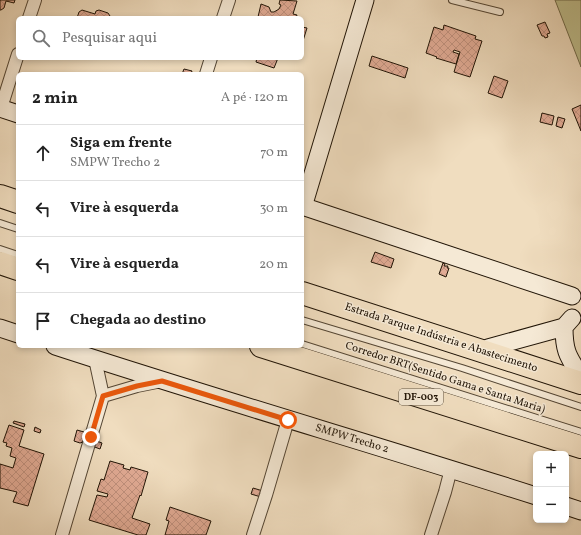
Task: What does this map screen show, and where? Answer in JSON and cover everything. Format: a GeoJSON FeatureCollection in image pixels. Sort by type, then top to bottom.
{"type":"FeatureCollection","features":[{"type":"Feature","properties":{"kind":"highway"},"geometry":{"type":"LineString","coordinates":[[0,196],[16,201]]}},
{"type":"Feature","properties":{"kind":"highway"},"geometry":{"type":"LineString","coordinates":[[0,264],[16,268]]}},
{"type":"Feature","properties":{"kind":"highway","name":"Estrada Parque Indústria e Abastecimento"},"geometry":{"type":"LineString","coordinates":[[304,294],[581,383]]}},
{"type":"Feature","properties":{"kind":"highway","name":"DF-003"},"geometry":{"type":"LineString","coordinates":[[267,348],[581,447]]}},
{"type":"Feature","properties":{"kind":"street"},"geometry":{"type":"LineString","coordinates":[[30,16],[35,0]]}},
{"type":"Feature","properties":{"kind":"street"},"geometry":{"type":"LineString","coordinates":[[224,16],[229,0]]}},
{"type":"Feature","properties":{"kind":"street"},"geometry":{"type":"LineString","coordinates":[[304,199],[365,0]]}},
{"type":"Feature","properties":{"kind":"street"},"geometry":{"type":"LineString","coordinates":[[16,60],[0,108],[16,113]]}},
{"type":"Feature","properties":{"kind":"street"},"geometry":{"type":"LineString","coordinates":[[207,72],[210,60]]}},
{"type":"Feature","properties":{"kind":"street"},"geometry":{"type":"LineString","coordinates":[[304,207],[576,294]]}},
{"type":"Feature","properties":{"kind":"street"},"geometry":{"type":"LineString","coordinates":[[576,294],[568,301],[569,313],[572,322],[564,342],[567,354],[581,377]]}},
{"type":"Feature","properties":{"kind":"street"},"geometry":{"type":"LineString","coordinates":[[488,348],[572,322]]}},
{"type":"Feature","properties":{"kind":"street"},"geometry":{"type":"LineString","coordinates":[[0,328],[16,333]]}},
{"type":"Feature","properties":{"kind":"street","name":"SMPW Trecho 2"},"geometry":{"type":"LineString","coordinates":[[60,348],[162,381],[533,495]]}},
{"type":"Feature","properties":{"kind":"street"},"geometry":{"type":"LineString","coordinates":[[62,535],[103,396],[95,359]]}},
{"type":"Feature","properties":{"kind":"street"},"geometry":{"type":"LineString","coordinates":[[103,396],[137,386],[162,381]]}},
{"type":"Feature","properties":{"kind":"street"},"geometry":{"type":"LineString","coordinates":[[253,535],[288,420]]}},
{"type":"Feature","properties":{"kind":"street"},"geometry":{"type":"LineString","coordinates":[[431,535],[451,469]]}},
{"type":"Feature","properties":{"kind":"street"},"geometry":{"type":"LineString","coordinates":[[569,507],[581,511]]}},
{"type":"Feature","properties":{"kind":"lane"},"geometry":{"type":"LineString","coordinates":[[452,0],[500,12]]}},
{"type":"Feature","properties":{"kind":"lane"},"geometry":{"type":"LineString","coordinates":[[0,223],[16,228]]}},
{"type":"Feature","properties":{"kind":"lane"},"geometry":{"type":"LineString","coordinates":[[0,249],[16,254]]}},
{"type":"Feature","properties":{"kind":"lane"},"geometry":{"type":"LineString","coordinates":[[304,321],[462,368],[581,408]]}},
{"type":"Feature","properties":{"kind":"lane","name":"Corredor BRT(Sentido Gama e Santa Maria)"},"geometry":{"type":"LineString","coordinates":[[304,345],[581,432]]}},
{"type":"Feature","properties":{"kind":"green space"},"geometry":{"type":"Polygon","coordinates":[[[555,0],[581,0],[581,67],[555,0]]]}},
{"type":"Feature","properties":{"kind":"building"},"geometry":{"type":"Polygon","coordinates":[[[0,0],[15,0],[14,3],[6,1],[4,8],[0,10],[0,0]]]}},
{"type":"Feature","properties":{"kind":"building"},"geometry":{"type":"Polygon","coordinates":[[[280,0],[297,1],[293,14],[297,16],[258,16],[261,4],[269,7],[271,12],[274,12],[279,9],[281,5],[279,4],[280,0]]]}},
{"type":"Feature","properties":{"kind":"building"},"geometry":{"type":"Polygon","coordinates":[[[82,10],[95,14],[96,11],[99,10],[108,13],[110,16],[78,16],[79,12],[82,10]]]}},
{"type":"Feature","properties":{"kind":"building"},"geometry":{"type":"Polygon","coordinates":[[[545,22],[550,33],[547,34],[548,37],[545,38],[542,36],[537,25],[545,22]]]}},
{"type":"Feature","properties":{"kind":"building"},"geometry":{"type":"Polygon","coordinates":[[[444,25],[476,36],[475,39],[482,41],[470,77],[454,72],[460,52],[454,50],[453,52],[459,54],[456,64],[436,58],[437,57],[426,53],[434,27],[443,30],[444,25]]]}},
{"type":"Feature","properties":{"kind":"building"},"geometry":{"type":"Polygon","coordinates":[[[304,27],[307,28],[304,38],[304,27]]]}},
{"type":"Feature","properties":{"kind":"building"},"geometry":{"type":"Polygon","coordinates":[[[372,56],[408,68],[405,78],[369,66],[372,56]]]}},
{"type":"Feature","properties":{"kind":"building"},"geometry":{"type":"Polygon","coordinates":[[[256,60],[277,60],[274,68],[256,62],[256,60]]]}},
{"type":"Feature","properties":{"kind":"building"},"geometry":{"type":"Polygon","coordinates":[[[184,69],[192,71],[192,72],[183,72],[184,69]]]}},
{"type":"Feature","properties":{"kind":"building"},"geometry":{"type":"Polygon","coordinates":[[[494,76],[508,81],[502,98],[488,93],[494,76]]]}},
{"type":"Feature","properties":{"kind":"building"},"geometry":{"type":"Polygon","coordinates":[[[581,105],[581,131],[572,109],[581,105]]]}},
{"type":"Feature","properties":{"kind":"building"},"geometry":{"type":"Polygon","coordinates":[[[542,113],[554,116],[552,125],[540,122],[542,113]]]}},
{"type":"Feature","properties":{"kind":"building"},"geometry":{"type":"Polygon","coordinates":[[[558,117],[565,119],[562,128],[556,126],[558,117]]]}},
{"type":"Feature","properties":{"kind":"building"},"geometry":{"type":"Polygon","coordinates":[[[375,252],[394,259],[391,268],[371,262],[375,252]]]}},
{"type":"Feature","properties":{"kind":"building"},"geometry":{"type":"Polygon","coordinates":[[[443,263],[445,264],[444,266],[448,266],[447,268],[449,268],[446,277],[439,274],[443,263]]]}},
{"type":"Feature","properties":{"kind":"building"},"geometry":{"type":"Polygon","coordinates":[[[14,421],[25,424],[24,427],[13,423],[14,421]]]}},
{"type":"Feature","properties":{"kind":"building"},"geometry":{"type":"Polygon","coordinates":[[[9,425],[24,430],[19,446],[44,454],[28,506],[13,502],[17,492],[0,488],[0,464],[13,468],[16,458],[10,456],[12,448],[6,446],[7,443],[3,442],[9,425]]]}},
{"type":"Feature","properties":{"kind":"building"},"geometry":{"type":"Polygon","coordinates":[[[35,427],[41,430],[40,433],[34,431],[35,427]]]}},
{"type":"Feature","properties":{"kind":"building"},"geometry":{"type":"Polygon","coordinates":[[[77,430],[84,432],[85,435],[83,442],[80,443],[74,441],[77,430]]]}},
{"type":"Feature","properties":{"kind":"building"},"geometry":{"type":"Polygon","coordinates":[[[94,440],[102,443],[100,449],[92,446],[94,440]]]}},
{"type":"Feature","properties":{"kind":"building"},"geometry":{"type":"Polygon","coordinates":[[[110,461],[124,465],[123,468],[130,470],[131,467],[148,472],[141,496],[140,495],[132,518],[150,524],[146,535],[138,535],[89,520],[97,495],[107,497],[108,494],[97,491],[101,479],[104,480],[110,461]]]}},
{"type":"Feature","properties":{"kind":"building"},"geometry":{"type":"Polygon","coordinates":[[[253,488],[263,491],[261,497],[251,494],[253,488]]]}},
{"type":"Feature","properties":{"kind":"building"},"geometry":{"type":"Polygon","coordinates":[[[170,507],[211,521],[206,535],[165,535],[169,521],[166,520],[170,507]]]}},
{"type":"Feature","properties":{"kind":"route"},"geometry":{"type":"LineString","coordinates":[[91,437],[103,396],[137,386],[162,381],[288,420]]}}]}
